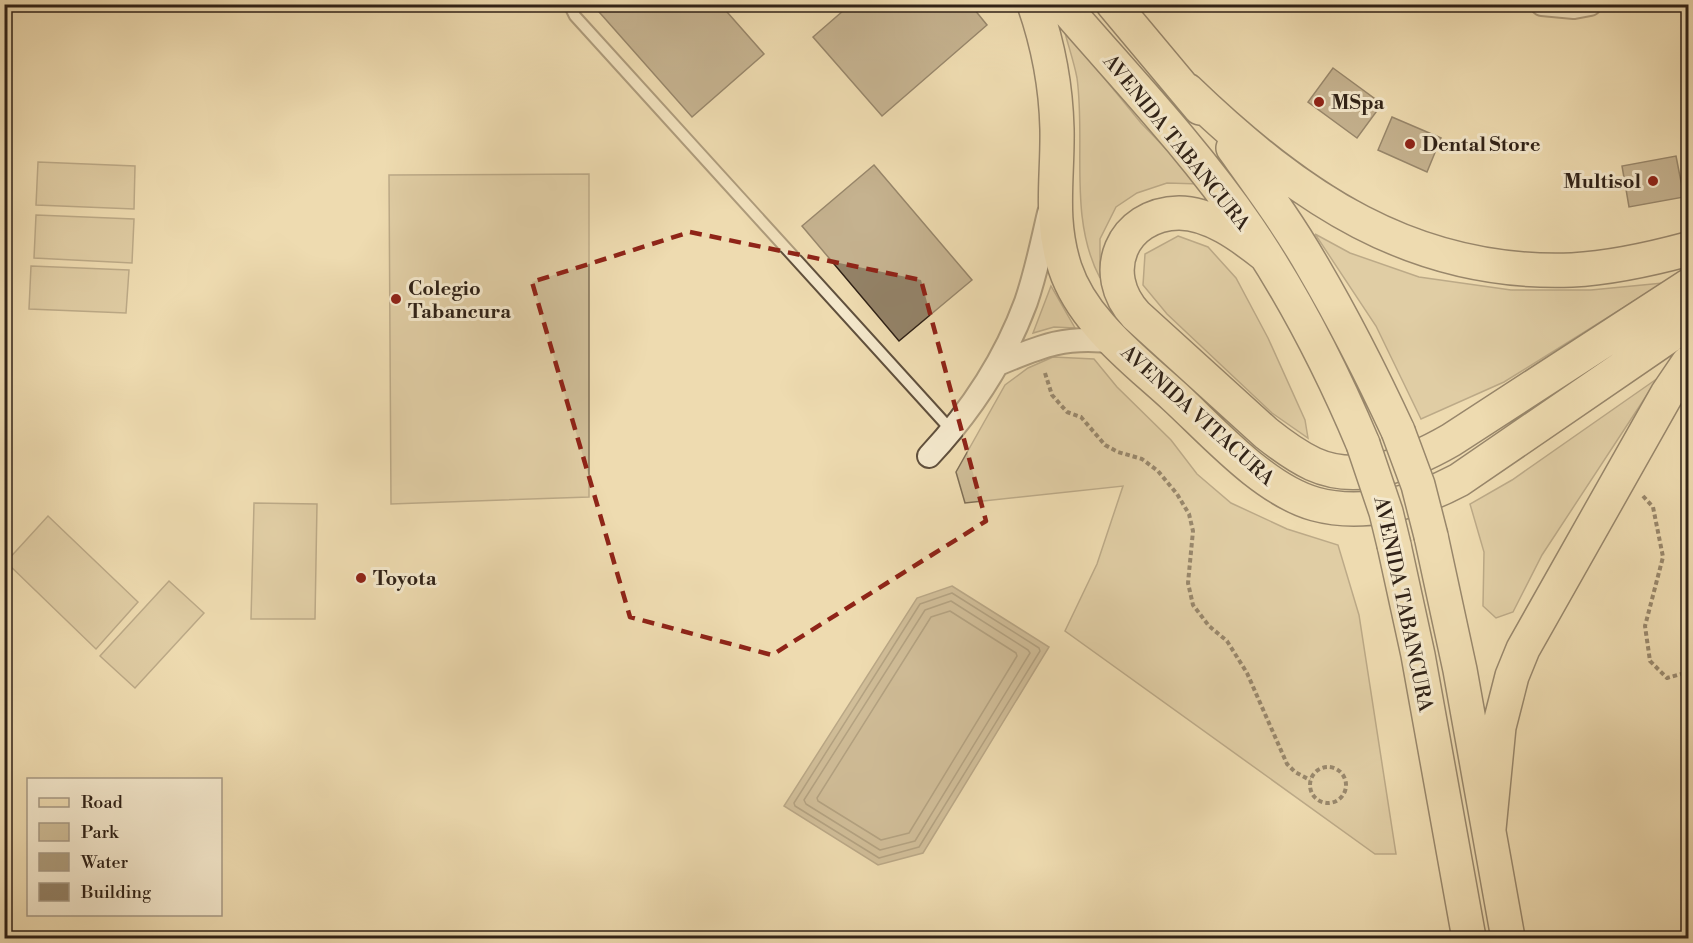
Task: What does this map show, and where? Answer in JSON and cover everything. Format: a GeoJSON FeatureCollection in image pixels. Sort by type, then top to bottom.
{"type":"FeatureCollection","features":[{"type":"Feature","properties":{"kind":"main road","name":"AVENIDA VITACURA"},"geometry":{"type":"LineString","coordinates":[[1035,4],[1055,96],[1057,128],[1054,218],[1058,244],[1066,270],[1086,309],[1115,342],[1249,465],[1279,488],[1315,504],[1342,508],[1369,508],[1418,499],[1459,480],[1689,323]]}},
{"type":"Feature","properties":{"kind":"main road","name":"AVENIDA TABANCURA"},"geometry":{"type":"LineString","coordinates":[[1062,4],[1206,173],[1265,255],[1320,348],[1363,444],[1386,512],[1412,624],[1468,939]]}},
{"type":"Feature","properties":{"kind":"main road","name":"AVENIDA TABANCURA"},"geometry":{"type":"LineString","coordinates":[[1113,4],[1186,90],[1253,176],[1312,265],[1372,376],[1398,431],[1418,485],[1431,536],[1460,670],[1508,939]]}},
{"type":"Feature","properties":{"kind":"main road"},"geometry":{"type":"LineString","coordinates":[[1186,90],[1254,151],[1296,184],[1341,213],[1406,243],[1440,254],[1472,263],[1506,268],[1573,270],[1616,265],[1689,249]]}},
{"type":"Feature","properties":{"kind":"main road"},"geometry":{"type":"LineString","coordinates":[[1265,255],[1246,240],[1203,218],[1192,214],[1166,214],[1142,225],[1124,243],[1119,254],[1117,280],[1126,305],[1266,433],[1282,446],[1314,465],[1345,472],[1365,472],[1408,461],[1451,440],[1689,285]]}},
{"type":"Feature","properties":{"kind":"main road"},"geometry":{"type":"LineString","coordinates":[[1490,835],[1500,727],[1512,676],[1537,624],[1667,394],[1689,363]]}},
{"type":"Feature","properties":{"kind":"street"},"geometry":{"type":"LineString","coordinates":[[1542,4],[1574,7],[1590,4]]}},
{"type":"Feature","properties":{"kind":"street"},"geometry":{"type":"LineString","coordinates":[[929,456],[952,431],[998,364],[1025,303],[1055,191]]}},
{"type":"Feature","properties":{"kind":"street"},"geometry":{"type":"LineString","coordinates":[[998,364],[1072,339],[1115,342]]}},
{"type":"Feature","properties":{"kind":"lane"},"geometry":{"type":"LineString","coordinates":[[569,4],[575,16],[952,431]]}},
{"type":"Feature","properties":{"kind":"path"},"geometry":{"type":"LineString","coordinates":[[1037,349],[1052,395],[1067,412],[1082,417],[1105,445],[1118,452],[1142,459],[1158,471],[1177,494],[1189,514],[1193,531],[1188,583],[1193,605],[1209,626],[1227,641],[1247,673],[1287,764],[1295,772],[1310,780]]}},
{"type":"Feature","properties":{"kind":"path"},"geometry":{"type":"LineString","coordinates":[[1623,474],[1653,507],[1663,557],[1645,627],[1650,661],[1667,678],[1689,672]]}},
{"type":"Feature","properties":{"kind":"path"},"geometry":{"type":"LineString","coordinates":[[1322,768],[1333,768],[1345,779],[1345,790],[1337,800],[1325,803],[1315,797],[1310,780],[1322,768]]}},
{"type":"Feature","properties":{"kind":"highlighted area"},"geometry":{"type":"Polygon","coordinates":[[[690,232],[921,280],[986,521],[772,655],[630,617],[532,282],[690,232]]]}},
{"type":"Feature","properties":{"kind":"green space"},"geometry":{"type":"Polygon","coordinates":[[[1064,29],[1141,123],[1200,184],[1167,183],[1137,193],[1116,207],[1100,239],[1100,278],[1090,255],[1084,231],[1081,205],[1077,78],[1064,29]]]}},
{"type":"Feature","properties":{"kind":"green space"},"geometry":{"type":"Polygon","coordinates":[[[38,162],[135,166],[134,209],[36,205],[38,162]]]}},
{"type":"Feature","properties":{"kind":"green space"},"geometry":{"type":"Polygon","coordinates":[[[589,174],[589,497],[391,504],[389,175],[589,174]]]}},
{"type":"Feature","properties":{"kind":"green space"},"geometry":{"type":"Polygon","coordinates":[[[36,215],[134,219],[132,263],[34,258],[36,215]]]}},
{"type":"Feature","properties":{"kind":"green space"},"geometry":{"type":"Polygon","coordinates":[[[1315,234],[1350,253],[1419,277],[1511,290],[1591,290],[1663,283],[1504,382],[1421,419],[1376,326],[1315,234]]]}},
{"type":"Feature","properties":{"kind":"green space"},"geometry":{"type":"Polygon","coordinates":[[[1178,236],[1208,247],[1236,278],[1268,338],[1305,420],[1308,438],[1272,413],[1167,314],[1143,285],[1145,254],[1178,236]]]}},
{"type":"Feature","properties":{"kind":"green space"},"geometry":{"type":"Polygon","coordinates":[[[31,266],[129,270],[126,313],[29,309],[31,266]]]}},
{"type":"Feature","properties":{"kind":"green space"},"geometry":{"type":"Polygon","coordinates":[[[1051,286],[1075,328],[1054,327],[1033,333],[1051,286]]]}},
{"type":"Feature","properties":{"kind":"green space"},"geometry":{"type":"Polygon","coordinates":[[[1053,357],[1094,359],[1117,387],[1171,440],[1197,474],[1231,503],[1287,529],[1338,545],[1359,615],[1396,854],[1375,854],[1065,631],[1097,564],[1123,486],[965,503],[956,472],[1005,385],[1028,368],[1053,357]]]}},
{"type":"Feature","properties":{"kind":"green space"},"geometry":{"type":"Polygon","coordinates":[[[1658,378],[1542,555],[1513,612],[1496,618],[1483,606],[1484,552],[1470,504],[1512,480],[1658,378]]]}},
{"type":"Feature","properties":{"kind":"green space"},"geometry":{"type":"Polygon","coordinates":[[[254,503],[317,504],[315,619],[251,619],[254,503]]]}},
{"type":"Feature","properties":{"kind":"green space"},"geometry":{"type":"Polygon","coordinates":[[[48,516],[138,602],[96,649],[6,562],[48,516]]]}},
{"type":"Feature","properties":{"kind":"green space"},"geometry":{"type":"Polygon","coordinates":[[[169,581],[204,613],[135,688],[100,656],[169,581]]]}},
{"type":"Feature","properties":{"kind":"water"},"geometry":{"type":"Polygon","coordinates":[[[952,586],[1049,647],[923,853],[878,865],[784,806],[917,598],[952,586]]]}},
{"type":"Feature","properties":{"kind":"building"},"geometry":{"type":"Polygon","coordinates":[[[592,4],[720,4],[764,54],[692,117],[592,4]]]}},
{"type":"Feature","properties":{"kind":"building"},"geometry":{"type":"Polygon","coordinates":[[[851,4],[970,4],[987,25],[882,116],[813,37],[851,4]]]}},
{"type":"Feature","properties":{"kind":"building"},"geometry":{"type":"Polygon","coordinates":[[[1333,68],[1382,104],[1357,138],[1308,102],[1333,68]]]}},
{"type":"Feature","properties":{"kind":"building","name":"Dental Store"},"geometry":{"type":"Polygon","coordinates":[[[1392,117],[1441,138],[1427,172],[1378,150],[1392,117]]]}},
{"type":"Feature","properties":{"kind":"building","name":"Multisol"},"geometry":{"type":"Polygon","coordinates":[[[1676,156],[1684,197],[1629,207],[1622,166],[1676,156]]]}},
{"type":"Feature","properties":{"kind":"building"},"geometry":{"type":"Polygon","coordinates":[[[874,165],[972,280],[899,341],[802,226],[874,165]]]}},
{"type":"Feature","properties":{"kind":"place","name":"MSpa"},"geometry":{"type":"Point","coordinates":[1319,102]}},
{"type":"Feature","properties":{"kind":"place","name":"Dental Store"},"geometry":{"type":"Point","coordinates":[1410,144]}},
{"type":"Feature","properties":{"kind":"place","name":"Multisol"},"geometry":{"type":"Point","coordinates":[1653,181]}},
{"type":"Feature","properties":{"kind":"place","name":"Colegio Tabancura"},"geometry":{"type":"Point","coordinates":[396,299]}},
{"type":"Feature","properties":{"kind":"place","name":"Toyota"},"geometry":{"type":"Point","coordinates":[361,578]}}]}
